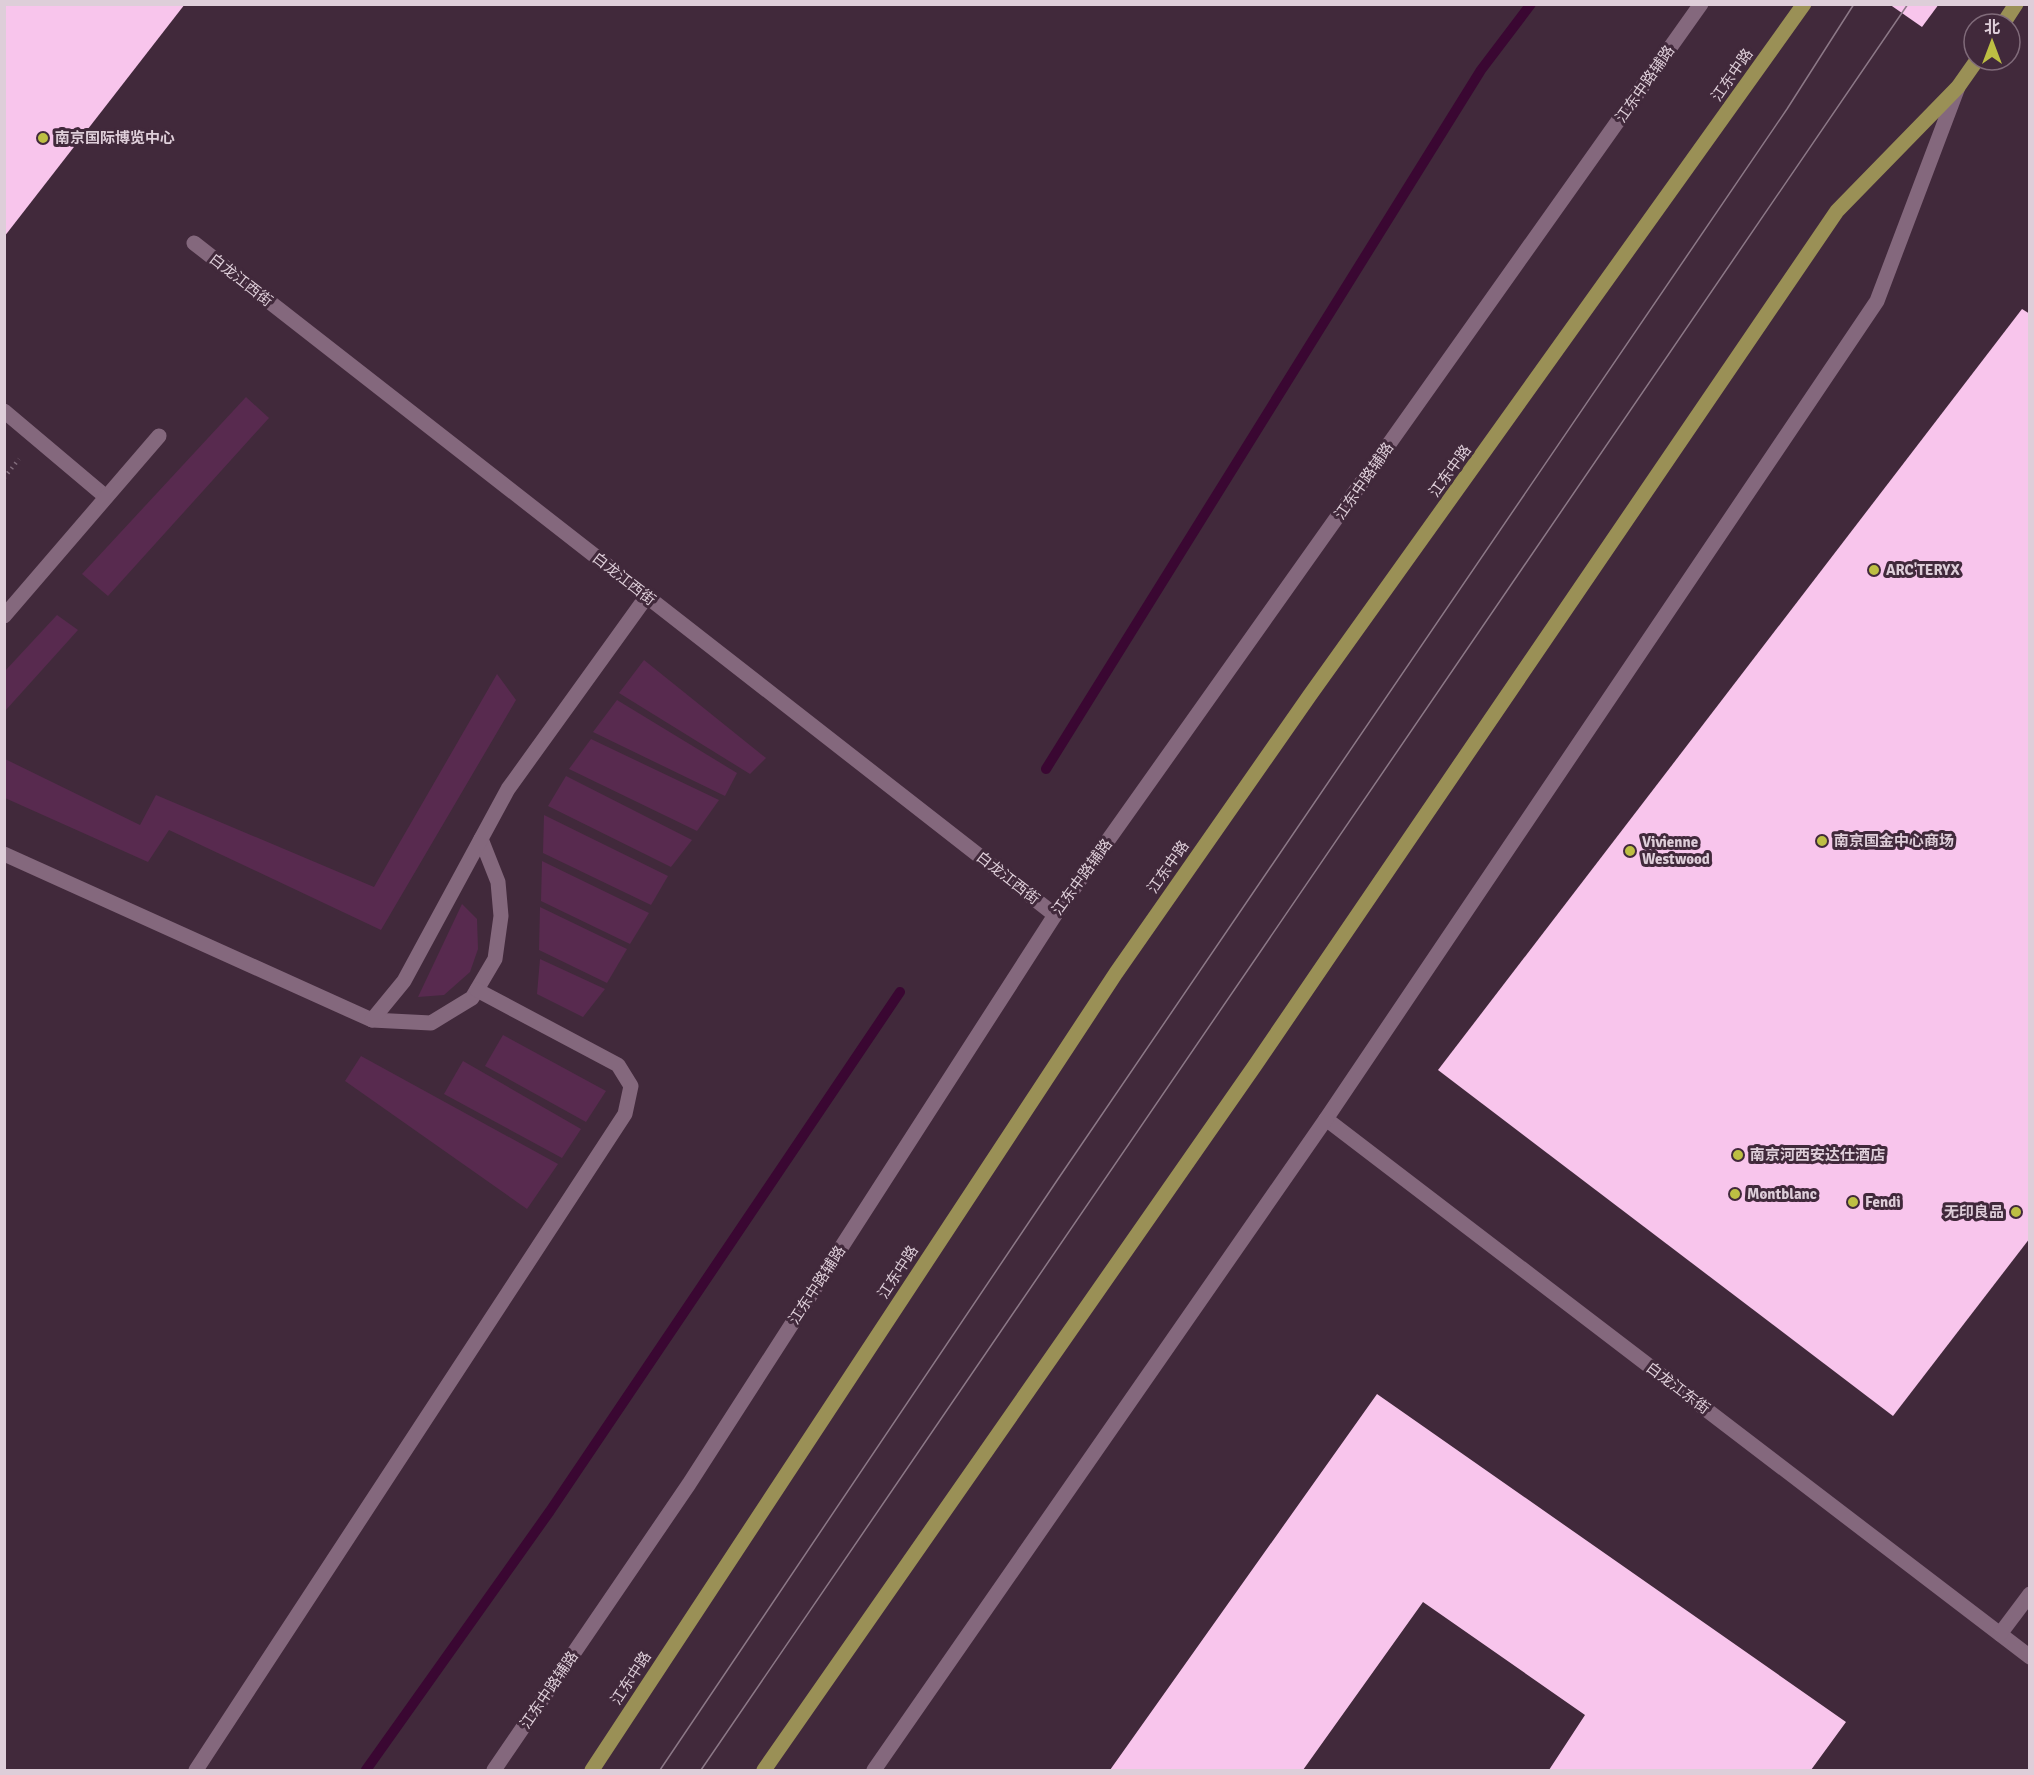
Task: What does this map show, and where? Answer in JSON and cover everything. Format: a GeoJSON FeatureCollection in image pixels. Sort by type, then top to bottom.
{"type":"FeatureCollection","features":[{"type":"Feature","properties":{"kind":"main road","name":"江东中路"},"geometry":{"type":"LineString","coordinates":[[592,1770],[1116,973],[1310,695],[1804,4]]}},
{"type":"Feature","properties":{"kind":"main road"},"geometry":{"type":"LineString","coordinates":[[764,1770],[1256,1064],[1837,211],[1958,87],[1969,72]]}},
{"type":"Feature","properties":{"kind":"street","name":"江东中路辅路"},"geometry":{"type":"LineString","coordinates":[[494,1770],[690,1484],[1055,915],[1701,4]]}},
{"type":"Feature","properties":{"kind":"street"},"geometry":{"type":"LineString","coordinates":[[874,1770],[1326,1119],[1877,301],[1958,87]]}},
{"type":"Feature","properties":{"kind":"street","name":"白龙江西街"},"geometry":{"type":"LineString","coordinates":[[194,243],[1055,915]]}},
{"type":"Feature","properties":{"kind":"street"},"geometry":{"type":"LineString","coordinates":[[4,411],[106,497]]}},
{"type":"Feature","properties":{"kind":"street"},"geometry":{"type":"LineString","coordinates":[[4,616],[159,436]]}},
{"type":"Feature","properties":{"kind":"street"},"geometry":{"type":"LineString","coordinates":[[372,1020],[404,981],[508,789],[647,596]]}},
{"type":"Feature","properties":{"kind":"street"},"geometry":{"type":"LineString","coordinates":[[4,854],[372,1020],[431,1023],[472,998],[495,958],[501,916],[498,882],[481,839]]}},
{"type":"Feature","properties":{"kind":"street"},"geometry":{"type":"LineString","coordinates":[[196,1770],[625,1114],[631,1086],[618,1065],[477,990]]}},
{"type":"Feature","properties":{"kind":"street","name":"白龙江东街"},"geometry":{"type":"LineString","coordinates":[[1326,1119],[2030,1657]]}},
{"type":"Feature","properties":{"kind":"street"},"geometry":{"type":"LineString","coordinates":[[2000,1634],[2030,1594]]}},
{"type":"Feature","properties":{"kind":"shaded area"},"geometry":{"type":"Polygon","coordinates":[[[246,397],[269,418],[108,596],[82,574],[246,397]]]}},
{"type":"Feature","properties":{"kind":"shaded area"},"geometry":{"type":"Polygon","coordinates":[[[57,615],[78,630],[5,711],[5,671],[57,615]]]}},
{"type":"Feature","properties":{"kind":"shaded area"},"geometry":{"type":"Polygon","coordinates":[[[644,660],[766,758],[750,774],[619,693],[644,660]]]}},
{"type":"Feature","properties":{"kind":"shaded area"},"geometry":{"type":"Polygon","coordinates":[[[497,674],[516,700],[381,930],[169,830],[148,862],[5,798],[5,759],[140,825],[156,795],[374,887],[497,674]]]}},
{"type":"Feature","properties":{"kind":"shaded area"},"geometry":{"type":"Polygon","coordinates":[[[617,700],[737,773],[725,796],[593,732],[617,700]]]}},
{"type":"Feature","properties":{"kind":"shaded area"},"geometry":{"type":"Polygon","coordinates":[[[591,739],[719,800],[697,831],[569,769],[591,739]]]}},
{"type":"Feature","properties":{"kind":"shaded area"},"geometry":{"type":"Polygon","coordinates":[[[566,776],[692,840],[671,867],[548,806],[566,776]]]}},
{"type":"Feature","properties":{"kind":"shaded area"},"geometry":{"type":"Polygon","coordinates":[[[544,815],[668,876],[651,905],[543,853],[544,815]]]}},
{"type":"Feature","properties":{"kind":"shaded area"},"geometry":{"type":"Polygon","coordinates":[[[542,861],[649,913],[630,944],[541,901],[542,861]]]}},
{"type":"Feature","properties":{"kind":"shaded area"},"geometry":{"type":"Polygon","coordinates":[[[462,904],[477,919],[478,949],[470,972],[444,995],[418,997],[462,904]]]}},
{"type":"Feature","properties":{"kind":"shaded area"},"geometry":{"type":"Polygon","coordinates":[[[540,907],[627,949],[607,983],[539,950],[540,907]]]}},
{"type":"Feature","properties":{"kind":"shaded area"},"geometry":{"type":"Polygon","coordinates":[[[540,959],[605,989],[583,1017],[537,994],[540,959]]]}},
{"type":"Feature","properties":{"kind":"shaded area"},"geometry":{"type":"Polygon","coordinates":[[[503,1035],[606,1091],[586,1122],[485,1066],[503,1035]]]}},
{"type":"Feature","properties":{"kind":"shaded area"},"geometry":{"type":"Polygon","coordinates":[[[361,1056],[558,1164],[527,1209],[345,1081],[361,1056]]]}},
{"type":"Feature","properties":{"kind":"shaded area"},"geometry":{"type":"Polygon","coordinates":[[[463,1061],[581,1129],[562,1158],[444,1094],[463,1061]]]}},
{"type":"Feature","properties":{"kind":"building","name":"南京国际博览中心"},"geometry":{"type":"Polygon","coordinates":[[[4,4],[185,4],[4,237],[4,4]]]}},
{"type":"Feature","properties":{"kind":"building"},"geometry":{"type":"Polygon","coordinates":[[[1889,4],[1939,4],[1922,27],[1889,4]]]}},
{"type":"Feature","properties":{"kind":"building","name":"南京国金中心商场"},"geometry":{"type":"Polygon","coordinates":[[[2022,309],[2030,314],[2030,1238],[1893,1416],[1438,1070],[2022,309]]]}},
{"type":"Feature","properties":{"kind":"building"},"geometry":{"type":"Polygon","coordinates":[[[1377,1394],[1846,1722],[1811,1770],[1549,1770],[1585,1715],[1423,1602],[1303,1770],[1110,1770],[1377,1394]]]}},
{"type":"Feature","properties":{"kind":"waterway"},"geometry":{"type":"LineString","coordinates":[[1046,769],[1481,70],[1531,4]]}},
{"type":"Feature","properties":{"kind":"waterway"},"geometry":{"type":"LineString","coordinates":[[366,1770],[550,1511],[900,992]]}},
{"type":"Feature","properties":{"kind":"tram line"},"geometry":{"type":"LineString","coordinates":[[660,1770],[1058,1179],[1787,109],[1854,4]]}},
{"type":"Feature","properties":{"kind":"tram line"},"geometry":{"type":"LineString","coordinates":[[701,1770],[1908,4]]}},
{"type":"Feature","properties":{"kind":"place","name":"南京国际博览中心"},"geometry":{"type":"Point","coordinates":[43,138]}},
{"type":"Feature","properties":{"kind":"place","name":"ARC'TERYX"},"geometry":{"type":"Point","coordinates":[1874,570]}},
{"type":"Feature","properties":{"kind":"place","name":"南京国金中心商场"},"geometry":{"type":"Point","coordinates":[1822,841]}},
{"type":"Feature","properties":{"kind":"place","name":"Vivienne Westwood"},"geometry":{"type":"Point","coordinates":[1630,851]}},
{"type":"Feature","properties":{"kind":"place","name":"南京河西安达仕酒店"},"geometry":{"type":"Point","coordinates":[1738,1155]}},
{"type":"Feature","properties":{"kind":"place","name":"Montblanc"},"geometry":{"type":"Point","coordinates":[1735,1194]}},
{"type":"Feature","properties":{"kind":"place","name":"Fendi"},"geometry":{"type":"Point","coordinates":[1853,1202]}},
{"type":"Feature","properties":{"kind":"place","name":"无印良品"},"geometry":{"type":"Point","coordinates":[2016,1212]}}]}
